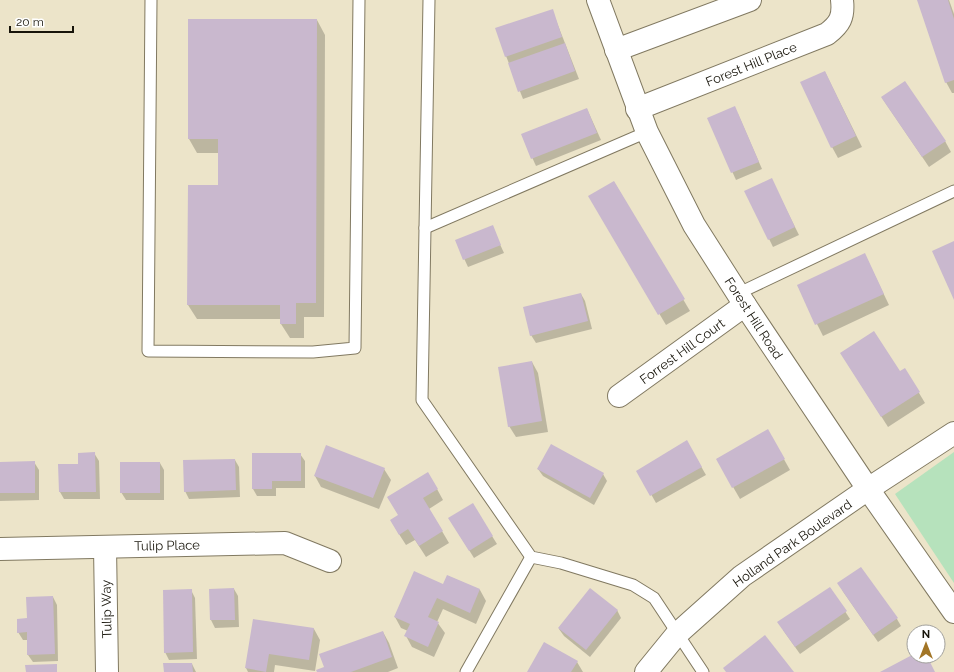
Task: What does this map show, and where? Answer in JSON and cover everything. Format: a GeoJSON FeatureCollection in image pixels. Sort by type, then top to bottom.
{"type":"FeatureCollection","features":[{"type":"Feature","properties":{"kind":"street","name":"Forest Hill Road"},"geometry":{"type":"LineString","coordinates":[[598,0],[637,109],[694,225],[741,299],[868,489],[954,612]]}},
{"type":"Feature","properties":{"kind":"street"},"geometry":{"type":"LineString","coordinates":[[616,50],[750,0]]}},
{"type":"Feature","properties":{"kind":"street","name":"Forest Hill Place"},"geometry":{"type":"LineString","coordinates":[[637,109],[826,34],[839,25],[844,12],[842,0]]}},
{"type":"Feature","properties":{"kind":"street","name":"Forrest Hill Court"},"geometry":{"type":"LineString","coordinates":[[619,396],[741,299]]}},
{"type":"Feature","properties":{"kind":"street","name":"Holland Park Boulevard"},"geometry":{"type":"LineString","coordinates":[[646,672],[677,634],[742,576],[868,489],[954,434]]}},
{"type":"Feature","properties":{"kind":"street","name":"Tulip Place"},"geometry":{"type":"LineString","coordinates":[[0,549],[285,543],[330,561]]}},
{"type":"Feature","properties":{"kind":"street","name":"Tulip Way"},"geometry":{"type":"LineString","coordinates":[[105,547],[107,672]]}},
{"type":"Feature","properties":{"kind":"lane"},"geometry":{"type":"LineString","coordinates":[[151,0],[148,351],[313,352],[355,348],[359,0]]}},
{"type":"Feature","properties":{"kind":"lane"},"geometry":{"type":"LineString","coordinates":[[429,0],[422,400],[531,557],[561,563],[633,585],[654,598],[703,672]]}},
{"type":"Feature","properties":{"kind":"lane"},"geometry":{"type":"LineString","coordinates":[[425,228],[647,132]]}},
{"type":"Feature","properties":{"kind":"lane"},"geometry":{"type":"LineString","coordinates":[[741,299],[954,191]]}},
{"type":"Feature","properties":{"kind":"lane"},"geometry":{"type":"LineString","coordinates":[[466,672],[531,557]]}},
{"type":"Feature","properties":{"kind":"green space"},"geometry":{"type":"Polygon","coordinates":[[[954,452],[954,583],[895,494],[954,452]]]}},
{"type":"Feature","properties":{"kind":"building"},"geometry":{"type":"Polygon","coordinates":[[[917,0],[948,0],[954,19],[954,80],[945,83],[917,0]]]}},
{"type":"Feature","properties":{"kind":"building"},"geometry":{"type":"Polygon","coordinates":[[[553,9],[562,37],[505,57],[495,28],[553,9]]]}},
{"type":"Feature","properties":{"kind":"building"},"geometry":{"type":"Polygon","coordinates":[[[188,19],[317,19],[316,303],[296,303],[296,324],[280,324],[280,305],[187,305],[188,185],[218,185],[218,139],[188,139],[188,19]]]}},
{"type":"Feature","properties":{"kind":"building"},"geometry":{"type":"Polygon","coordinates":[[[565,43],[575,71],[518,92],[508,63],[565,43]]]}},
{"type":"Feature","properties":{"kind":"building"},"geometry":{"type":"Polygon","coordinates":[[[825,71],[856,136],[831,148],[800,82],[825,71]]]}},
{"type":"Feature","properties":{"kind":"building"},"geometry":{"type":"Polygon","coordinates":[[[905,81],[946,141],[922,157],[881,97],[905,81]]]}},
{"type":"Feature","properties":{"kind":"building"},"geometry":{"type":"Polygon","coordinates":[[[735,106],[759,162],[731,173],[707,118],[735,106]]]}},
{"type":"Feature","properties":{"kind":"building"},"geometry":{"type":"Polygon","coordinates":[[[587,108],[597,133],[531,159],[521,134],[587,108]]]}},
{"type":"Feature","properties":{"kind":"building"},"geometry":{"type":"Polygon","coordinates":[[[772,178],[795,227],[768,240],[744,191],[772,178]]]}},
{"type":"Feature","properties":{"kind":"building"},"geometry":{"type":"Polygon","coordinates":[[[614,181],[685,299],[658,315],[588,196],[614,181]]]}},
{"type":"Feature","properties":{"kind":"building"},"geometry":{"type":"Polygon","coordinates":[[[493,225],[501,245],[463,260],[455,240],[493,225]]]}},
{"type":"Feature","properties":{"kind":"building"},"geometry":{"type":"Polygon","coordinates":[[[954,241],[954,300],[932,251],[954,241]]]}},
{"type":"Feature","properties":{"kind":"building"},"geometry":{"type":"Polygon","coordinates":[[[865,253],[884,294],[815,325],[797,285],[865,253]]]}},
{"type":"Feature","properties":{"kind":"building"},"geometry":{"type":"Polygon","coordinates":[[[581,293],[588,321],[530,336],[523,307],[581,293]]]}},
{"type":"Feature","properties":{"kind":"building"},"geometry":{"type":"Polygon","coordinates":[[[874,331],[900,371],[905,368],[920,392],[881,417],[840,353],[874,331]]]}},
{"type":"Feature","properties":{"kind":"building"},"geometry":{"type":"Polygon","coordinates":[[[532,361],[542,421],[508,427],[498,367],[532,361]]]}},
{"type":"Feature","properties":{"kind":"building"},"geometry":{"type":"Polygon","coordinates":[[[768,429],[785,459],[732,488],[716,459],[768,429]]]}},
{"type":"Feature","properties":{"kind":"building"},"geometry":{"type":"Polygon","coordinates":[[[687,440],[702,467],[650,496],[636,471],[687,440]]]}},
{"type":"Feature","properties":{"kind":"building"},"geometry":{"type":"Polygon","coordinates":[[[551,444],[604,473],[590,498],[537,469],[551,444]]]}},
{"type":"Feature","properties":{"kind":"building"},"geometry":{"type":"Polygon","coordinates":[[[326,445],[385,468],[373,498],[314,476],[326,445]]]}},
{"type":"Feature","properties":{"kind":"building"},"geometry":{"type":"Polygon","coordinates":[[[95,452],[96,492],[59,492],[58,464],[78,464],[78,453],[95,452]]]}},
{"type":"Feature","properties":{"kind":"building"},"geometry":{"type":"Polygon","coordinates":[[[252,453],[301,453],[301,481],[272,481],[272,489],[252,489],[252,453]]]}},
{"type":"Feature","properties":{"kind":"building"},"geometry":{"type":"Polygon","coordinates":[[[235,459],[236,490],[184,492],[183,460],[235,459]]]}},
{"type":"Feature","properties":{"kind":"building"},"geometry":{"type":"Polygon","coordinates":[[[35,461],[35,493],[0,493],[0,462],[35,461]]]}},
{"type":"Feature","properties":{"kind":"building"},"geometry":{"type":"Polygon","coordinates":[[[120,462],[160,462],[160,493],[120,493],[120,462]]]}},
{"type":"Feature","properties":{"kind":"building"},"geometry":{"type":"Polygon","coordinates":[[[428,472],[438,489],[423,498],[443,531],[419,546],[408,529],[399,535],[390,520],[398,515],[387,497],[428,472]]]}},
{"type":"Feature","properties":{"kind":"building"},"geometry":{"type":"Polygon","coordinates":[[[473,503],[493,536],[469,551],[448,518],[473,503]]]}},
{"type":"Feature","properties":{"kind":"building"},"geometry":{"type":"Polygon","coordinates":[[[861,567],[898,618],[873,635],[837,583],[861,567]]]}},
{"type":"Feature","properties":{"kind":"building"},"geometry":{"type":"Polygon","coordinates":[[[414,571],[443,584],[447,575],[480,589],[470,613],[437,598],[428,617],[439,622],[428,647],[404,636],[410,624],[394,617],[414,571]]]}},
{"type":"Feature","properties":{"kind":"building"},"geometry":{"type":"Polygon","coordinates":[[[830,587],[847,611],[795,647],[777,622],[830,587]]]}},
{"type":"Feature","properties":{"kind":"building"},"geometry":{"type":"Polygon","coordinates":[[[234,588],[235,620],[210,620],[209,589],[234,588]]]}},
{"type":"Feature","properties":{"kind":"building"},"geometry":{"type":"Polygon","coordinates":[[[590,588],[618,610],[586,650],[558,628],[590,588]]]}},
{"type":"Feature","properties":{"kind":"building"},"geometry":{"type":"Polygon","coordinates":[[[192,589],[193,652],[164,653],[163,590],[192,589]]]}},
{"type":"Feature","properties":{"kind":"building"},"geometry":{"type":"Polygon","coordinates":[[[53,596],[55,654],[27,655],[27,632],[17,633],[17,619],[27,618],[26,597],[53,596]]]}},
{"type":"Feature","properties":{"kind":"building"},"geometry":{"type":"Polygon","coordinates":[[[253,619],[314,628],[309,660],[269,654],[266,672],[245,668],[253,619]]]}},
{"type":"Feature","properties":{"kind":"building"},"geometry":{"type":"Polygon","coordinates":[[[383,631],[392,657],[351,672],[317,672],[316,670],[324,667],[319,654],[383,631]]]}},
{"type":"Feature","properties":{"kind":"building"},"geometry":{"type":"Polygon","coordinates":[[[765,635],[794,672],[726,672],[723,668],[765,635]]]}},
{"type":"Feature","properties":{"kind":"building"},"geometry":{"type":"Polygon","coordinates":[[[544,642],[578,661],[571,672],[527,672],[544,642]]]}},
{"type":"Feature","properties":{"kind":"building"},"geometry":{"type":"Polygon","coordinates":[[[906,658],[906,664],[931,664],[935,672],[880,672],[906,658]]]}},
{"type":"Feature","properties":{"kind":"building"},"geometry":{"type":"Polygon","coordinates":[[[163,663],[192,663],[193,672],[164,672],[163,663]]]}},
{"type":"Feature","properties":{"kind":"building"},"geometry":{"type":"Polygon","coordinates":[[[57,664],[57,672],[26,672],[25,665],[57,664]]]}}]}
